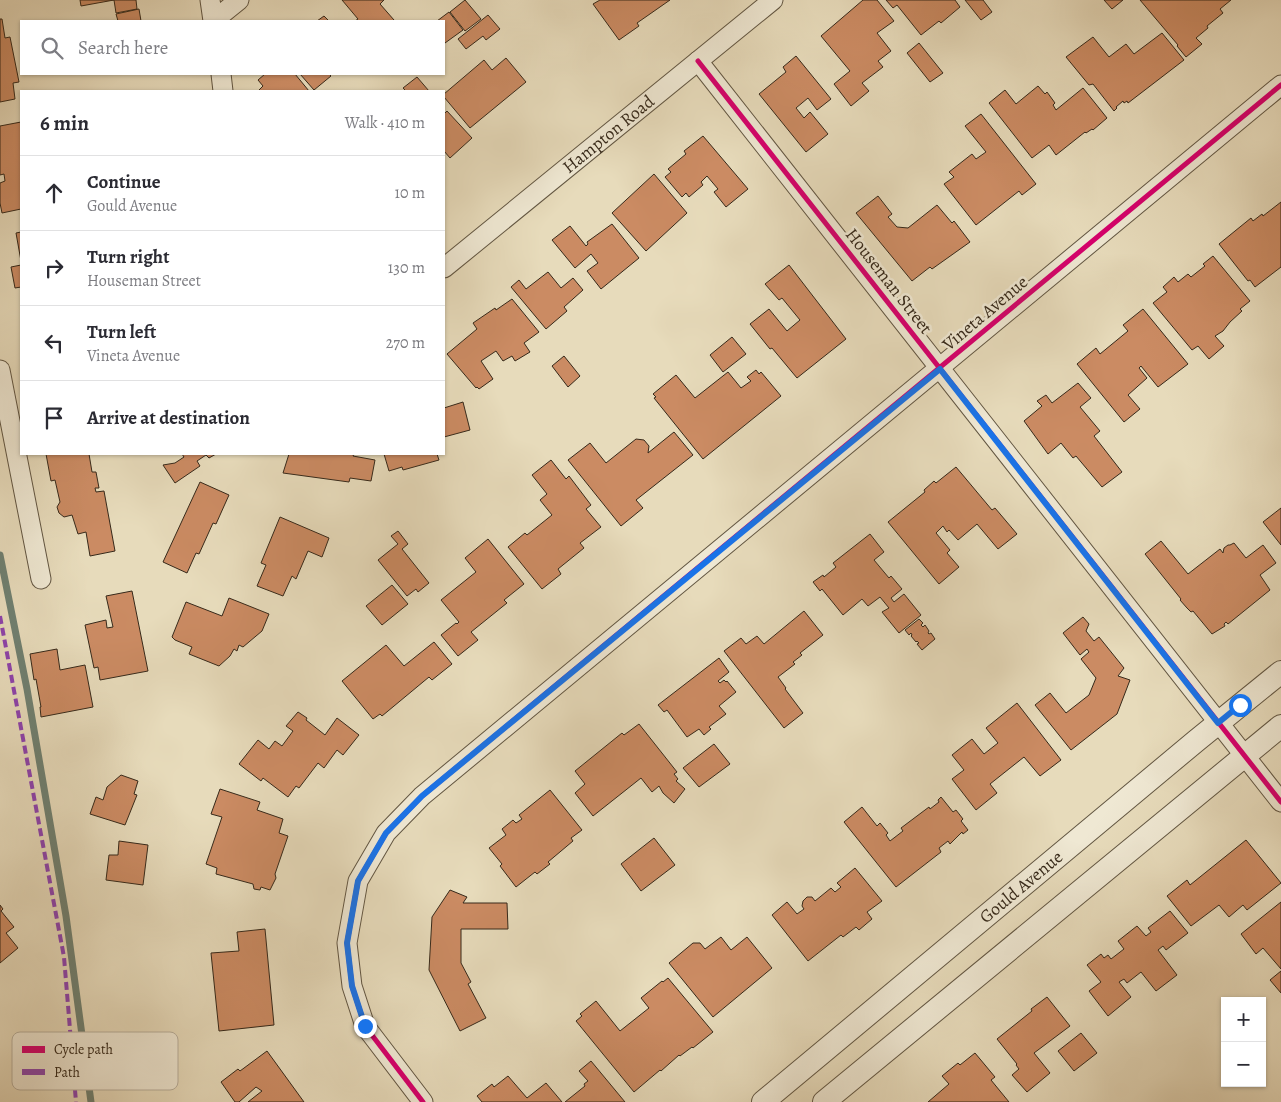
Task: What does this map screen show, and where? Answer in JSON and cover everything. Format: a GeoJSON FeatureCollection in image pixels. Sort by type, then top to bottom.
{"type":"FeatureCollection","features":[{"type":"Feature","properties":{"kind":"street"},"geometry":{"type":"LineString","coordinates":[[210,0],[213,20]]}},
{"type":"Feature","properties":{"kind":"street"},"geometry":{"type":"LineString","coordinates":[[214,20],[239,0]]}},
{"type":"Feature","properties":{"kind":"street","name":"Hampton Road"},"geometry":{"type":"LineString","coordinates":[[445,267],[773,0]]}},
{"type":"Feature","properties":{"kind":"street","name":"Houseman Street"},"geometry":{"type":"LineString","coordinates":[[698,61],[1281,802]]}},
{"type":"Feature","properties":{"kind":"street"},"geometry":{"type":"LineString","coordinates":[[221,75],[223,90]]}},
{"type":"Feature","properties":{"kind":"street","name":"Vineta Avenue"},"geometry":{"type":"LineString","coordinates":[[423,1102],[365,1026],[352,986],[347,943],[358,881],[386,833],[422,796],[1281,85]]}},
{"type":"Feature","properties":{"kind":"street"},"geometry":{"type":"LineString","coordinates":[[0,370],[41,579]]}},
{"type":"Feature","properties":{"kind":"street","name":"Gould Avenue"},"geometry":{"type":"LineString","coordinates":[[763,1102],[1281,672]]}},
{"type":"Feature","properties":{"kind":"street"},"geometry":{"type":"LineString","coordinates":[[824,1102],[1281,726]]}},
{"type":"Feature","properties":{"kind":"building"},"geometry":{"type":"Polygon","coordinates":[[[80,0],[114,0],[81,6],[80,0]]]}},
{"type":"Feature","properties":{"kind":"building"},"geometry":{"type":"Polygon","coordinates":[[[114,0],[136,0],[137,9],[116,13],[114,0]]]}},
{"type":"Feature","properties":{"kind":"building"},"geometry":{"type":"Polygon","coordinates":[[[342,0],[384,0],[380,4],[394,20],[356,20],[358,19],[342,0]]]}},
{"type":"Feature","properties":{"kind":"building"},"geometry":{"type":"Polygon","coordinates":[[[465,0],[481,19],[465,31],[450,12],[465,0]]]}},
{"type":"Feature","properties":{"kind":"building"},"geometry":{"type":"Polygon","coordinates":[[[600,0],[670,0],[637,23],[639,26],[619,40],[593,4],[600,0]]]}},
{"type":"Feature","properties":{"kind":"building"},"geometry":{"type":"Polygon","coordinates":[[[863,0],[877,0],[894,21],[877,33],[891,51],[878,61],[883,67],[862,83],[869,91],[851,106],[834,84],[850,71],[821,36],[863,0]]]}},
{"type":"Feature","properties":{"kind":"building"},"geometry":{"type":"Polygon","coordinates":[[[886,0],[955,0],[960,7],[941,23],[939,21],[921,35],[897,5],[893,8],[886,0]]]}},
{"type":"Feature","properties":{"kind":"building"},"geometry":{"type":"Polygon","coordinates":[[[965,0],[983,0],[992,12],[981,20],[965,0]]]}},
{"type":"Feature","properties":{"kind":"building"},"geometry":{"type":"Polygon","coordinates":[[[1104,0],[1123,0],[1112,9],[1104,0]]]}},
{"type":"Feature","properties":{"kind":"building"},"geometry":{"type":"Polygon","coordinates":[[[1140,0],[1231,0],[1220,9],[1223,13],[1196,38],[1202,44],[1186,57],[1140,0]]]}},
{"type":"Feature","properties":{"kind":"building"},"geometry":{"type":"Polygon","coordinates":[[[139,9],[141,20],[118,20],[116,14],[139,9]]]}},
{"type":"Feature","properties":{"kind":"building"},"geometry":{"type":"Polygon","coordinates":[[[449,12],[463,30],[445,43],[445,20],[438,20],[449,12]]]}},
{"type":"Feature","properties":{"kind":"building"},"geometry":{"type":"Polygon","coordinates":[[[488,15],[500,29],[486,40],[483,36],[466,49],[458,39],[488,15]]]}},
{"type":"Feature","properties":{"kind":"building"},"geometry":{"type":"Polygon","coordinates":[[[324,16],[328,20],[318,20],[324,16]]]}},
{"type":"Feature","properties":{"kind":"building"},"geometry":{"type":"Polygon","coordinates":[[[0,19],[2,19],[5,38],[10,37],[19,82],[13,83],[15,99],[0,102],[0,19]]]}},
{"type":"Feature","properties":{"kind":"building"},"geometry":{"type":"Polygon","coordinates":[[[1162,33],[1184,60],[1128,103],[1123,101],[1114,111],[1093,84],[1089,85],[1066,57],[1093,37],[1109,57],[1126,44],[1134,54],[1162,33]]]}},
{"type":"Feature","properties":{"kind":"building"},"geometry":{"type":"Polygon","coordinates":[[[919,43],[943,73],[930,82],[907,53],[919,43]]]}},
{"type":"Feature","properties":{"kind":"building"},"geometry":{"type":"Polygon","coordinates":[[[796,56],[831,99],[817,110],[808,98],[796,108],[804,118],[810,112],[828,134],[806,152],[759,94],[786,72],[783,67],[796,56]]]}},
{"type":"Feature","properties":{"kind":"building"},"geometry":{"type":"Polygon","coordinates":[[[506,58],[526,82],[470,128],[445,98],[445,93],[484,60],[492,70],[506,58]]]}},
{"type":"Feature","properties":{"kind":"building"},"geometry":{"type":"Polygon","coordinates":[[[264,75],[296,75],[308,90],[259,90],[263,86],[258,80],[264,75]]]}},
{"type":"Feature","properties":{"kind":"building"},"geometry":{"type":"Polygon","coordinates":[[[301,75],[331,76],[314,90],[301,75]]]}},
{"type":"Feature","properties":{"kind":"building"},"geometry":{"type":"Polygon","coordinates":[[[417,77],[428,90],[405,90],[403,88],[417,77]]]}},
{"type":"Feature","properties":{"kind":"building"},"geometry":{"type":"Polygon","coordinates":[[[1038,86],[1045,94],[1047,92],[1055,103],[1053,105],[1056,110],[1083,88],[1107,118],[1093,130],[1085,132],[1056,155],[1049,145],[1032,158],[989,103],[1005,90],[1016,104],[1038,86]]]}},
{"type":"Feature","properties":{"kind":"building"},"geometry":{"type":"Polygon","coordinates":[[[447,111],[472,138],[450,158],[445,152],[445,113],[447,111]]]}},
{"type":"Feature","properties":{"kind":"building"},"geometry":{"type":"Polygon","coordinates":[[[981,114],[1036,184],[1022,195],[1019,191],[976,225],[944,184],[954,177],[949,172],[972,154],[976,159],[986,152],[965,126],[981,114]]]}},
{"type":"Feature","properties":{"kind":"building"},"geometry":{"type":"Polygon","coordinates":[[[20,122],[20,209],[2,213],[0,183],[5,181],[4,174],[0,175],[0,126],[20,122]]]}},
{"type":"Feature","properties":{"kind":"building"},"geometry":{"type":"Polygon","coordinates":[[[703,136],[748,189],[726,207],[714,192],[718,189],[707,176],[701,182],[703,185],[689,197],[686,193],[682,197],[665,177],[671,172],[668,169],[686,154],[684,151],[703,136]]]}},
{"type":"Feature","properties":{"kind":"building"},"geometry":{"type":"Polygon","coordinates":[[[654,174],[687,213],[646,251],[612,213],[654,174]]]}},
{"type":"Feature","properties":{"kind":"building"},"geometry":{"type":"Polygon","coordinates":[[[878,196],[892,214],[888,217],[897,227],[908,228],[937,205],[952,223],[954,221],[970,242],[932,269],[930,267],[912,281],[856,213],[878,196]]]}},
{"type":"Feature","properties":{"kind":"building"},"geometry":{"type":"Polygon","coordinates":[[[1281,202],[1281,267],[1255,287],[1250,280],[1248,281],[1219,244],[1251,218],[1253,221],[1262,214],[1263,216],[1281,202]]]}},
{"type":"Feature","properties":{"kind":"building"},"geometry":{"type":"Polygon","coordinates":[[[612,224],[639,258],[601,289],[587,271],[598,263],[591,254],[575,268],[552,240],[570,226],[586,246],[587,242],[612,224]]]}},
{"type":"Feature","properties":{"kind":"building"},"geometry":{"type":"Polygon","coordinates":[[[20,232],[20,255],[16,233],[20,232]]]}},
{"type":"Feature","properties":{"kind":"building"},"geometry":{"type":"Polygon","coordinates":[[[1213,256],[1250,301],[1240,309],[1242,311],[1223,331],[1215,336],[1224,346],[1209,359],[1198,346],[1192,350],[1153,303],[1167,292],[1163,287],[1174,277],[1178,282],[1188,274],[1191,277],[1205,266],[1203,264],[1213,256]]]}},
{"type":"Feature","properties":{"kind":"building"},"geometry":{"type":"Polygon","coordinates":[[[20,265],[20,287],[15,288],[11,267],[20,265]]]}},
{"type":"Feature","properties":{"kind":"building"},"geometry":{"type":"Polygon","coordinates":[[[789,265],[846,339],[797,378],[750,324],[769,309],[787,331],[800,320],[782,298],[779,300],[765,284],[789,265]]]}},
{"type":"Feature","properties":{"kind":"building"},"geometry":{"type":"Polygon","coordinates":[[[548,272],[561,288],[573,278],[583,290],[564,307],[567,311],[546,329],[511,287],[519,280],[526,289],[548,272]]]}},
{"type":"Feature","properties":{"kind":"building"},"geometry":{"type":"Polygon","coordinates":[[[512,299],[539,332],[524,343],[530,352],[515,361],[512,356],[503,361],[496,351],[481,361],[493,379],[479,389],[476,388],[447,354],[477,329],[473,323],[512,299]]]}},
{"type":"Feature","properties":{"kind":"building"},"geometry":{"type":"Polygon","coordinates":[[[1143,309],[1188,364],[1158,387],[1141,366],[1139,368],[1147,378],[1128,395],[1140,409],[1124,422],[1077,364],[1096,348],[1100,354],[1128,331],[1123,325],[1143,309]]]}},
{"type":"Feature","properties":{"kind":"building"},"geometry":{"type":"Polygon","coordinates":[[[732,337],[746,354],[723,372],[710,355],[732,337]]]}},
{"type":"Feature","properties":{"kind":"building"},"geometry":{"type":"Polygon","coordinates":[[[564,356],[580,376],[568,387],[552,366],[564,356]]]}},
{"type":"Feature","properties":{"kind":"building"},"geometry":{"type":"Polygon","coordinates":[[[756,370],[759,374],[761,372],[781,396],[703,459],[654,398],[656,397],[653,394],[676,375],[695,398],[728,372],[741,388],[751,381],[747,377],[756,370]]]}},
{"type":"Feature","properties":{"kind":"building"},"geometry":{"type":"Polygon","coordinates":[[[1078,383],[1091,398],[1080,407],[1100,431],[1094,436],[1122,472],[1102,487],[1076,456],[1073,458],[1061,443],[1048,454],[1024,421],[1042,406],[1037,401],[1046,395],[1052,403],[1078,383]]]}},
{"type":"Feature","properties":{"kind":"building"},"geometry":{"type":"Polygon","coordinates":[[[463,402],[470,430],[445,437],[445,408],[463,402]]]}},
{"type":"Feature","properties":{"kind":"building"},"geometry":{"type":"Polygon","coordinates":[[[674,432],[693,455],[636,500],[643,508],[621,526],[568,460],[590,443],[606,463],[636,439],[644,440],[649,446],[648,453],[674,432]]]}},
{"type":"Feature","properties":{"kind":"building"},"geometry":{"type":"Polygon","coordinates":[[[46,455],[89,455],[92,472],[96,472],[99,488],[95,488],[96,492],[104,491],[115,551],[90,556],[86,532],[78,534],[72,515],[64,517],[59,513],[57,507],[60,502],[55,480],[51,481],[46,455]]]}},
{"type":"Feature","properties":{"kind":"building"},"geometry":{"type":"Polygon","coordinates":[[[183,455],[206,455],[197,461],[200,466],[175,483],[163,465],[175,463],[184,457],[183,455]]]}},
{"type":"Feature","properties":{"kind":"building"},"geometry":{"type":"Polygon","coordinates":[[[289,455],[354,455],[375,460],[371,481],[350,478],[349,482],[283,473],[289,455]]]}},
{"type":"Feature","properties":{"kind":"building"},"geometry":{"type":"Polygon","coordinates":[[[384,455],[437,455],[439,460],[403,470],[402,467],[389,471],[384,455]]]}},
{"type":"Feature","properties":{"kind":"building"},"geometry":{"type":"Polygon","coordinates":[[[551,460],[566,479],[569,476],[591,505],[586,509],[601,527],[580,543],[584,548],[558,569],[561,574],[542,589],[508,547],[552,515],[540,500],[547,494],[532,475],[551,460]]]}},
{"type":"Feature","properties":{"kind":"building"},"geometry":{"type":"Polygon","coordinates":[[[956,467],[992,510],[995,508],[1017,534],[998,549],[977,524],[958,540],[949,530],[947,532],[943,526],[936,533],[950,550],[947,553],[959,567],[939,584],[888,522],[925,492],[924,490],[934,481],[936,483],[956,467]]]}},
{"type":"Feature","properties":{"kind":"building"},"geometry":{"type":"Polygon","coordinates":[[[200,482],[229,495],[216,524],[213,523],[199,554],[196,553],[187,573],[163,562],[200,482]]]}},
{"type":"Feature","properties":{"kind":"building"},"geometry":{"type":"Polygon","coordinates":[[[1281,508],[1281,545],[1263,522],[1281,508]]]}},
{"type":"Feature","properties":{"kind":"building"},"geometry":{"type":"Polygon","coordinates":[[[280,517],[329,538],[322,557],[308,551],[296,579],[292,576],[283,596],[257,586],[266,565],[261,563],[280,517]]]}},
{"type":"Feature","properties":{"kind":"building"},"geometry":{"type":"Polygon","coordinates":[[[398,531],[408,544],[402,549],[429,583],[418,592],[416,589],[407,596],[378,560],[398,544],[391,536],[398,531]]]}},
{"type":"Feature","properties":{"kind":"building"},"geometry":{"type":"Polygon","coordinates":[[[870,534],[884,552],[874,560],[889,578],[891,576],[902,589],[891,598],[894,602],[904,594],[921,615],[899,633],[882,612],[889,608],[880,597],[868,606],[862,599],[843,615],[822,589],[820,591],[813,582],[823,575],[824,577],[836,567],[833,563],[870,534]]]}},
{"type":"Feature","properties":{"kind":"building"},"geometry":{"type":"Polygon","coordinates":[[[488,539],[524,584],[504,600],[507,603],[471,632],[478,640],[458,656],[441,635],[459,622],[441,600],[476,572],[465,558],[488,539]]]}},
{"type":"Feature","properties":{"kind":"building"},"geometry":{"type":"Polygon","coordinates":[[[1161,541],[1188,574],[1220,549],[1223,553],[1224,548],[1228,545],[1234,543],[1246,558],[1263,545],[1276,563],[1260,575],[1270,590],[1228,624],[1226,622],[1225,626],[1212,634],[1193,611],[1191,612],[1180,600],[1145,554],[1161,541]]]}},
{"type":"Feature","properties":{"kind":"building"},"geometry":{"type":"Polygon","coordinates":[[[392,585],[408,604],[382,625],[366,606],[392,585]]]}},
{"type":"Feature","properties":{"kind":"building"},"geometry":{"type":"Polygon","coordinates":[[[132,591],[148,671],[100,680],[98,667],[94,668],[85,625],[106,620],[107,628],[113,627],[106,596],[132,591]]]}},
{"type":"Feature","properties":{"kind":"building"},"geometry":{"type":"Polygon","coordinates":[[[229,598],[269,614],[262,631],[243,647],[239,645],[237,651],[234,649],[230,656],[219,666],[189,654],[192,647],[172,637],[186,602],[222,616],[229,598]]]}},
{"type":"Feature","properties":{"kind":"building"},"geometry":{"type":"Polygon","coordinates":[[[804,611],[823,635],[800,653],[802,655],[793,662],[795,664],[778,677],[803,713],[784,728],[724,651],[741,638],[746,644],[757,636],[764,644],[804,611]]]}},
{"type":"Feature","properties":{"kind":"building"},"geometry":{"type":"Polygon","coordinates":[[[1083,617],[1089,624],[1086,631],[1094,641],[1099,637],[1124,668],[1118,676],[1130,680],[1117,714],[1071,750],[1035,705],[1050,693],[1066,713],[1089,695],[1096,678],[1081,659],[1089,652],[1087,649],[1080,655],[1063,633],[1083,617]]]}},
{"type":"Feature","properties":{"kind":"building"},"geometry":{"type":"Polygon","coordinates":[[[919,619],[923,623],[921,625],[923,627],[925,625],[929,631],[928,633],[931,633],[935,639],[922,650],[917,644],[919,643],[911,636],[911,633],[909,635],[905,630],[919,619]]]}},
{"type":"Feature","properties":{"kind":"building"},"geometry":{"type":"Polygon","coordinates":[[[434,642],[452,664],[432,680],[429,677],[382,716],[380,714],[373,719],[342,681],[386,645],[404,666],[434,642]]]}},
{"type":"Feature","properties":{"kind":"building"},"geometry":{"type":"Polygon","coordinates":[[[57,649],[60,670],[85,665],[93,707],[41,717],[41,707],[30,654],[57,649]]]}},
{"type":"Feature","properties":{"kind":"building"},"geometry":{"type":"Polygon","coordinates":[[[719,658],[729,672],[718,681],[720,683],[724,680],[727,681],[736,692],[719,706],[726,714],[709,727],[711,729],[704,735],[699,729],[687,737],[667,710],[664,712],[658,705],[719,658]]]}},
{"type":"Feature","properties":{"kind":"building"},"geometry":{"type":"Polygon","coordinates":[[[1017,703],[1061,760],[1040,776],[1024,757],[990,784],[997,793],[976,810],[952,779],[964,770],[952,755],[972,739],[984,754],[998,743],[986,728],[1017,703]]]}},
{"type":"Feature","properties":{"kind":"building"},"geometry":{"type":"Polygon","coordinates":[[[298,712],[325,735],[337,718],[359,735],[343,755],[337,750],[324,768],[318,763],[299,788],[296,786],[288,797],[263,778],[261,781],[239,764],[258,740],[269,749],[275,741],[282,746],[293,731],[286,726],[298,712]]]}},
{"type":"Feature","properties":{"kind":"building"},"geometry":{"type":"Polygon","coordinates":[[[639,724],[677,772],[674,774],[678,779],[676,781],[685,789],[674,803],[663,793],[659,786],[652,792],[641,778],[593,816],[575,793],[585,784],[575,771],[622,733],[624,735],[639,724]]]}},
{"type":"Feature","properties":{"kind":"building"},"geometry":{"type":"Polygon","coordinates":[[[714,744],[730,764],[699,787],[683,768],[714,744]]]}},
{"type":"Feature","properties":{"kind":"building"},"geometry":{"type":"Polygon","coordinates":[[[121,775],[138,781],[134,794],[137,795],[125,825],[90,814],[96,797],[103,800],[107,787],[121,775]]]}},
{"type":"Feature","properties":{"kind":"building"},"geometry":{"type":"Polygon","coordinates":[[[220,789],[260,802],[257,810],[283,819],[279,833],[288,836],[275,874],[276,878],[270,890],[261,887],[260,890],[254,889],[253,884],[216,874],[217,868],[206,864],[222,817],[211,814],[220,789]]]}},
{"type":"Feature","properties":{"kind":"building"},"geometry":{"type":"Polygon","coordinates":[[[550,790],[582,830],[571,838],[573,841],[548,862],[550,864],[537,874],[535,872],[516,887],[500,866],[502,864],[489,848],[506,835],[502,829],[513,820],[516,823],[522,819],[519,815],[550,790]]]}},
{"type":"Feature","properties":{"kind":"building"},"geometry":{"type":"Polygon","coordinates":[[[941,797],[953,812],[956,810],[968,830],[963,834],[962,832],[950,844],[948,841],[939,848],[941,852],[896,887],[844,822],[862,807],[877,826],[880,823],[888,833],[886,835],[890,841],[903,831],[901,828],[929,807],[930,809],[939,802],[938,800],[941,797]]]}},
{"type":"Feature","properties":{"kind":"building"},"geometry":{"type":"Polygon","coordinates":[[[654,838],[675,865],[641,891],[621,864],[654,838]]]}},
{"type":"Feature","properties":{"kind":"building"},"geometry":{"type":"Polygon","coordinates":[[[1246,840],[1281,883],[1247,910],[1243,905],[1229,917],[1219,905],[1191,926],[1167,896],[1187,880],[1190,885],[1246,840]]]}},
{"type":"Feature","properties":{"kind":"building"},"geometry":{"type":"Polygon","coordinates":[[[119,841],[148,845],[143,885],[106,880],[109,855],[118,855],[119,841]]]}},
{"type":"Feature","properties":{"kind":"building"},"geometry":{"type":"Polygon","coordinates":[[[855,868],[882,901],[867,912],[872,919],[859,930],[856,927],[843,937],[841,935],[808,961],[772,915],[787,902],[797,914],[804,909],[802,906],[803,901],[807,897],[812,897],[815,901],[831,888],[835,892],[841,887],[837,883],[855,868]]]}},
{"type":"Feature","properties":{"kind":"building"},"geometry":{"type":"Polygon","coordinates":[[[450,890],[467,897],[463,903],[507,903],[508,929],[461,929],[461,963],[471,982],[468,984],[486,1018],[460,1031],[429,970],[432,917],[450,890]]]}},
{"type":"Feature","properties":{"kind":"building"},"geometry":{"type":"Polygon","coordinates":[[[1281,902],[1281,969],[1263,948],[1256,954],[1241,934],[1281,902]]]}},
{"type":"Feature","properties":{"kind":"building"},"geometry":{"type":"Polygon","coordinates":[[[0,905],[3,909],[1,911],[14,927],[6,933],[18,948],[0,963],[0,905]]]}},
{"type":"Feature","properties":{"kind":"building"},"geometry":{"type":"Polygon","coordinates":[[[1170,911],[1188,933],[1166,950],[1163,946],[1158,950],[1177,975],[1156,991],[1141,972],[1127,983],[1124,979],[1119,982],[1131,997],[1108,1016],[1089,991],[1101,982],[1087,965],[1101,954],[1104,958],[1108,955],[1111,959],[1124,949],[1118,941],[1137,926],[1146,936],[1151,932],[1148,928],[1170,911]]]}},
{"type":"Feature","properties":{"kind":"building"},"geometry":{"type":"Polygon","coordinates":[[[265,929],[274,1025],[219,1031],[211,953],[239,951],[237,932],[265,929]]]}},
{"type":"Feature","properties":{"kind":"building"},"geometry":{"type":"Polygon","coordinates":[[[721,937],[731,950],[747,937],[772,968],[713,1017],[669,963],[693,943],[700,943],[705,949],[721,937]]]}},
{"type":"Feature","properties":{"kind":"building"},"geometry":{"type":"Polygon","coordinates":[[[1281,971],[1281,993],[1270,980],[1281,971]]]}},
{"type":"Feature","properties":{"kind":"building"},"geometry":{"type":"Polygon","coordinates":[[[668,978],[713,1032],[693,1048],[679,1055],[634,1092],[576,1021],[582,1016],[580,1014],[596,1001],[620,1031],[649,1008],[641,998],[668,978]]]}},
{"type":"Feature","properties":{"kind":"building"},"geometry":{"type":"Polygon","coordinates":[[[1047,997],[1070,1026],[1034,1053],[1050,1073],[1027,1092],[1012,1075],[1019,1069],[1017,1064],[997,1039],[1047,997]]]}},
{"type":"Feature","properties":{"kind":"building"},"geometry":{"type":"Polygon","coordinates":[[[1081,1033],[1097,1053],[1074,1071],[1058,1051],[1081,1033]]]}},
{"type":"Feature","properties":{"kind":"building"},"geometry":{"type":"Polygon","coordinates":[[[267,1051],[304,1102],[248,1102],[262,1091],[256,1087],[239,1102],[235,1102],[221,1082],[267,1051]]]}},
{"type":"Feature","properties":{"kind":"building"},"geometry":{"type":"Polygon","coordinates":[[[975,1053],[995,1077],[991,1080],[1009,1102],[928,1102],[949,1084],[942,1076],[958,1063],[960,1065],[975,1053]]]}},
{"type":"Feature","properties":{"kind":"building"},"geometry":{"type":"Polygon","coordinates":[[[591,1061],[625,1102],[565,1102],[585,1086],[584,1084],[588,1081],[579,1071],[591,1061]]]}},
{"type":"Feature","properties":{"kind":"building"},"geometry":{"type":"Polygon","coordinates":[[[508,1076],[527,1098],[546,1083],[562,1102],[482,1102],[477,1096],[492,1084],[494,1087],[508,1076]]]}},
{"type":"Feature","properties":{"kind":"waterway"},"geometry":{"type":"LineString","coordinates":[[0,555],[27,689],[66,916],[82,1032]]}},
{"type":"Feature","properties":{"kind":"waterway"},"geometry":{"type":"LineString","coordinates":[[89,1090],[91,1102]]}},
{"type":"Feature","properties":{"kind":"marked path"},"geometry":{"type":"LineString","coordinates":[[0,616],[64,957],[70,1032]]}},
{"type":"Feature","properties":{"kind":"marked path"},"geometry":{"type":"LineString","coordinates":[[75,1090],[76,1102]]}},
{"type":"Feature","properties":{"kind":"cycle path"},"geometry":{"type":"LineString","coordinates":[[698,61],[1281,802]]}},
{"type":"Feature","properties":{"kind":"cycle path"},"geometry":{"type":"LineString","coordinates":[[423,1102],[365,1026],[352,986],[347,943],[358,881],[386,833],[422,796],[1281,85]]}},
{"type":"Feature","properties":{"kind":"route"},"geometry":{"type":"LineString","coordinates":[[365,1026],[352,986],[347,943],[358,881],[386,833],[422,796],[940,369],[1218,723],[1240,705]]}}]}
